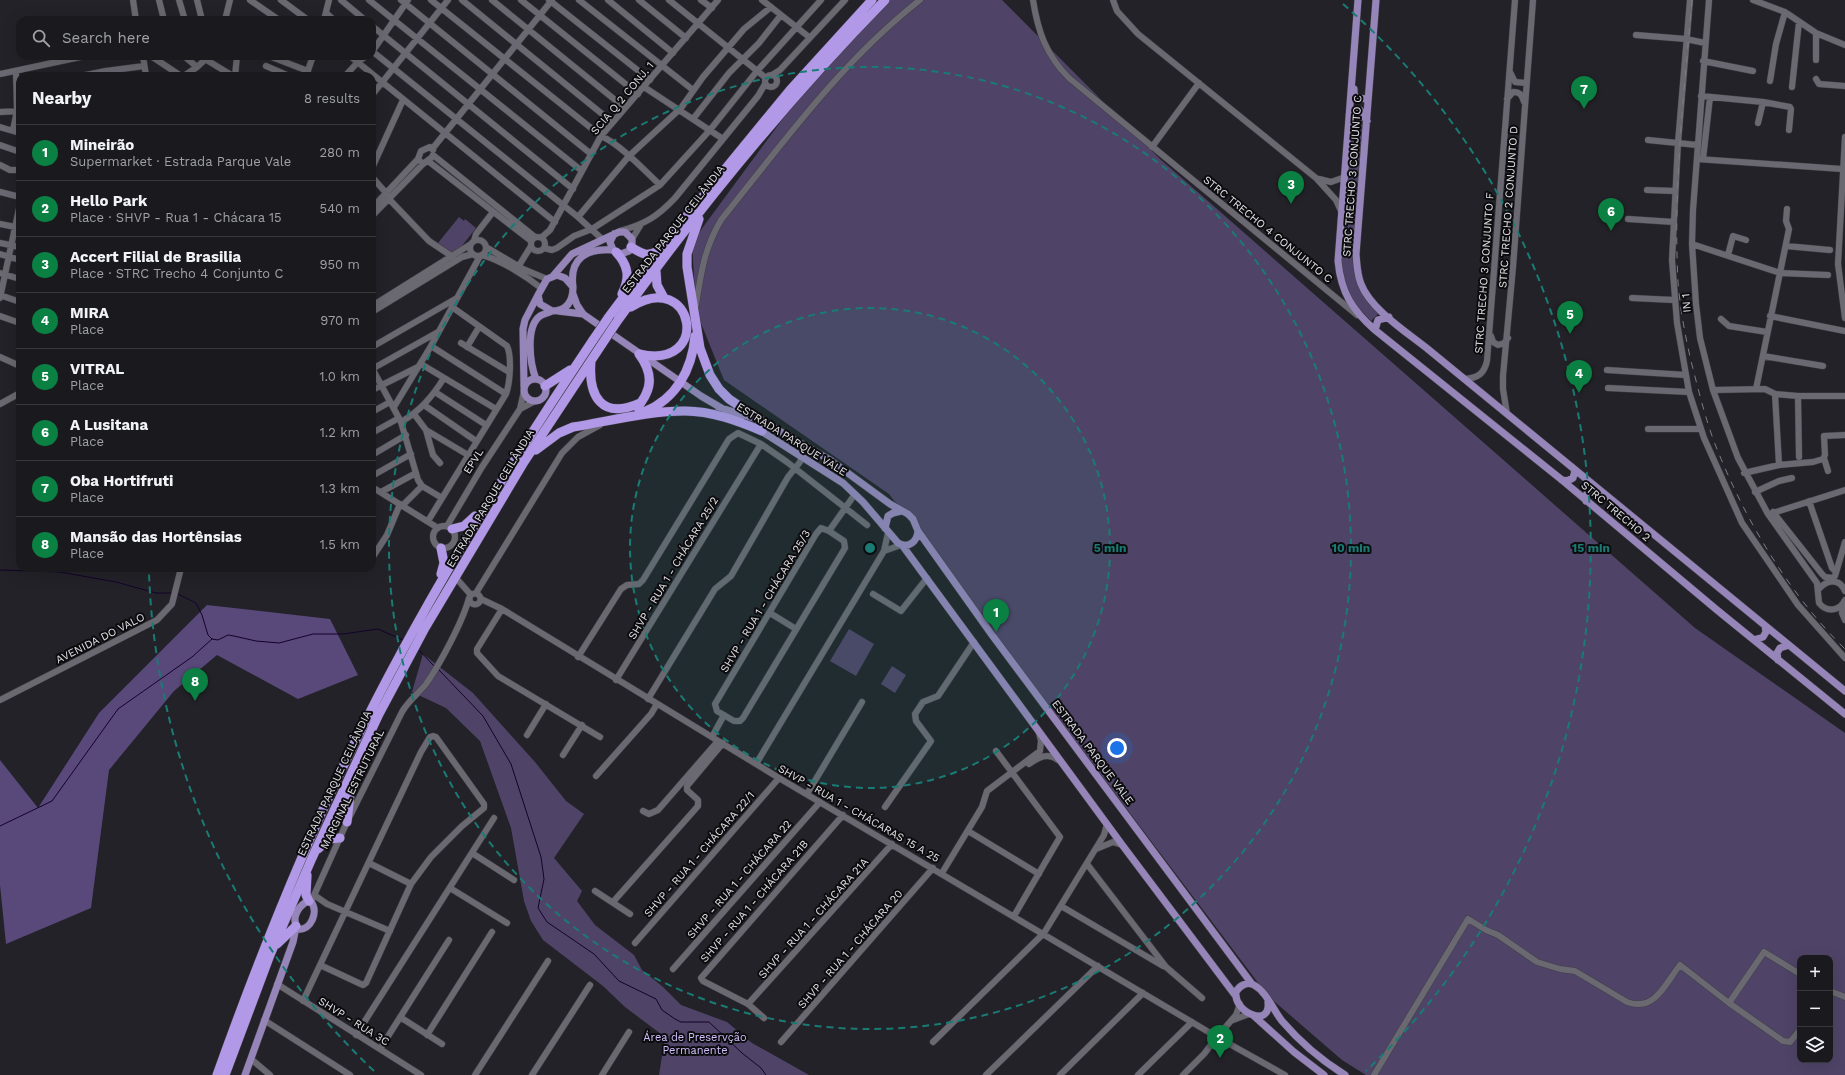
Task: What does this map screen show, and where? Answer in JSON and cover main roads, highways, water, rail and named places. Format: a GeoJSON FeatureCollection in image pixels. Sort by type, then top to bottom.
{"type":"FeatureCollection","features":[{"type":"Feature","properties":{"kind":"highway","name":"ESTRADA PARQUE CEILÂNDIA"},"geometry":{"type":"LineString","coordinates":[[413,641],[456,578],[524,462],[618,320],[621,309],[658,251],[790,90],[872,0]]}},
{"type":"Feature","properties":{"kind":"highway","name":"ESTRADA PARQUE CEILÂNDIA"},"geometry":{"type":"LineString","coordinates":[[217,1075],[264,947],[308,844],[364,723],[405,656],[437,587],[491,496],[574,367],[608,318],[621,309],[656,270],[704,207],[791,102],[885,0]]}},
{"type":"Feature","properties":{"kind":"highway"},"geometry":{"type":"LineString","coordinates":[[704,207],[693,235],[688,254],[687,267],[695,309],[700,348],[710,375],[719,389],[729,399],[760,420]]}},
{"type":"Feature","properties":{"kind":"highway"},"geometry":{"type":"LineString","coordinates":[[632,243],[643,255],[650,255],[658,251]]}},
{"type":"Feature","properties":{"kind":"highway"},"geometry":{"type":"LineString","coordinates":[[615,251],[624,262],[628,277],[621,309]]}},
{"type":"Feature","properties":{"kind":"highway"},"geometry":{"type":"LineString","coordinates":[[656,270],[657,285],[664,298]]}},
{"type":"Feature","properties":{"kind":"highway"},"geometry":{"type":"LineString","coordinates":[[621,309],[645,299],[664,298],[676,304],[684,314],[687,325],[685,339],[682,345],[669,355],[652,357],[639,354]]}},
{"type":"Feature","properties":{"kind":"highway"},"geometry":{"type":"LineString","coordinates":[[633,417],[650,410],[662,402],[681,383],[687,371],[694,347],[695,309]]}},
{"type":"Feature","properties":{"kind":"highway"},"geometry":{"type":"LineString","coordinates":[[633,417],[646,395],[649,384],[649,374],[645,363],[639,354]]}},
{"type":"Feature","properties":{"kind":"highway"},"geometry":{"type":"LineString","coordinates":[[592,359],[590,382],[595,395],[603,404],[615,409],[623,409],[640,403]]}},
{"type":"Feature","properties":{"kind":"highway"},"geometry":{"type":"LineString","coordinates":[[545,386],[574,367]]}},
{"type":"Feature","properties":{"kind":"highway"},"geometry":{"type":"LineString","coordinates":[[524,462],[542,445],[559,433],[573,427],[671,411],[693,411],[717,415],[741,422],[762,431]]}},
{"type":"Feature","properties":{"kind":"highway"},"geometry":{"type":"LineString","coordinates":[[450,527],[464,526],[491,496]]}},
{"type":"Feature","properties":{"kind":"highway"},"geometry":{"type":"LineString","coordinates":[[437,587],[444,563],[441,548]]}},
{"type":"Feature","properties":{"kind":"highway","name":"ESTRADA PARQUE CEILÂNDIA"},"geometry":{"type":"LineString","coordinates":[[225,1075],[272,949],[310,861],[405,656]]}},
{"type":"Feature","properties":{"kind":"highway"},"geometry":{"type":"LineString","coordinates":[[347,822],[354,767]]}},
{"type":"Feature","properties":{"kind":"highway"},"geometry":{"type":"LineString","coordinates":[[312,899],[306,888],[310,861],[321,845],[329,839],[340,838]]}},
{"type":"Feature","properties":{"kind":"highway"},"geometry":{"type":"LineString","coordinates":[[272,949],[298,928]]}},
{"type":"Feature","properties":{"kind":"main road","name":"STRC TRECHO 3 CONJUNTO C"},"geometry":{"type":"LineString","coordinates":[[1358,0],[1338,261],[1344,293],[1351,304],[1373,328]]}},
{"type":"Feature","properties":{"kind":"main road","name":"STRC TRECHO 3 CONJUNTO C"},"geometry":{"type":"LineString","coordinates":[[1376,0],[1356,254],[1358,274],[1368,297],[1389,317],[1464,379]]}},
{"type":"Feature","properties":{"kind":"main road"},"geometry":{"type":"LineString","coordinates":[[1353,65],[1355,76],[1354,94],[1357,98],[1368,99]]}},
{"type":"Feature","properties":{"kind":"main road"},"geometry":{"type":"LineString","coordinates":[[1350,114],[1355,110],[1360,110],[1367,121]]}},
{"type":"Feature","properties":{"kind":"main road"},"geometry":{"type":"LineString","coordinates":[[536,379],[531,359],[531,330],[540,315],[554,311],[569,304],[573,290],[573,269],[581,257],[587,253],[601,249],[625,253],[632,243],[625,232],[616,233],[572,254],[541,288],[538,295],[540,304],[554,311]]}},
{"type":"Feature","properties":{"kind":"main road"},"geometry":{"type":"LineString","coordinates":[[615,251],[610,242],[616,233]]}},
{"type":"Feature","properties":{"kind":"main road"},"geometry":{"type":"LineString","coordinates":[[550,278],[566,278],[573,290]]}},
{"type":"Feature","properties":{"kind":"main road","name":"ESTRADA PARQUE VALE"},"geometry":{"type":"LineString","coordinates":[[573,290],[577,305],[583,314],[681,383],[718,407],[762,431],[803,459],[834,476],[855,494],[886,530]]}},
{"type":"Feature","properties":{"kind":"main road","name":"EPVL"},"geometry":{"type":"LineString","coordinates":[[524,389],[523,329],[525,320],[538,295]]}},
{"type":"Feature","properties":{"kind":"main road","name":"ESTRADA PARQUE VALE"},"geometry":{"type":"LineString","coordinates":[[554,311],[583,314]]}},
{"type":"Feature","properties":{"kind":"main road"},"geometry":{"type":"LineString","coordinates":[[1373,328],[1378,320],[1389,317]]}},
{"type":"Feature","properties":{"kind":"main road","name":"STRC TRECHO 2"},"geometry":{"type":"LineString","coordinates":[[1373,328],[1562,480],[1845,714]]}},
{"type":"Feature","properties":{"kind":"main road"},"geometry":{"type":"LineString","coordinates":[[536,379],[541,381],[545,386],[544,396],[535,401],[529,399],[524,389],[529,381],[536,379]]}},
{"type":"Feature","properties":{"kind":"main road","name":"STRC TRECHO 2"},"geometry":{"type":"LineString","coordinates":[[1464,379],[1845,690]]}},
{"type":"Feature","properties":{"kind":"main road","name":"ESTRADA PARQUE VALE"},"geometry":{"type":"LineString","coordinates":[[718,407],[760,420],[830,460],[901,511]]}},
{"type":"Feature","properties":{"kind":"main road"},"geometry":{"type":"LineString","coordinates":[[1562,480],[1567,482],[1573,478],[1575,474],[1572,467]]}},
{"type":"Feature","properties":{"kind":"main road"},"geometry":{"type":"LineString","coordinates":[[1586,500],[1589,489],[1597,488]]}},
{"type":"Feature","properties":{"kind":"main road"},"geometry":{"type":"LineString","coordinates":[[902,545],[909,545],[915,541],[918,531],[911,517],[901,511],[892,512],[888,516],[886,530],[902,545],[927,578],[1123,846],[1235,995],[1240,1004],[1294,1052],[1324,1075]]}},
{"type":"Feature","properties":{"kind":"main road","name":"ESTRADA PARQUE VALE"},"geometry":{"type":"LineString","coordinates":[[918,531],[992,635],[1252,984]]}},
{"type":"Feature","properties":{"kind":"main road"},"geometry":{"type":"LineString","coordinates":[[1754,640],[1763,637],[1766,632],[1766,626]]}},
{"type":"Feature","properties":{"kind":"main road"},"geometry":{"type":"LineString","coordinates":[[1778,660],[1777,654],[1780,648],[1789,645]]}},
{"type":"Feature","properties":{"kind":"main road"},"geometry":{"type":"LineString","coordinates":[[245,1075],[253,1061],[264,1020],[298,928],[295,918],[296,912],[303,904],[312,899],[315,908],[312,919],[307,927],[298,928]]}},
{"type":"Feature","properties":{"kind":"main road"},"geometry":{"type":"LineString","coordinates":[[1235,995],[1240,987],[1247,984],[1252,984],[1262,992],[1268,1002],[1294,1034],[1323,1060],[1345,1075]]}},
{"type":"Feature","properties":{"kind":"main road"},"geometry":{"type":"LineString","coordinates":[[1252,1015],[1260,1016],[1266,1012],[1268,1002]]}},
{"type":"Feature","properties":{"kind":"waterway"},"geometry":{"type":"LineString","coordinates":[[0,570],[16,571]]}},
{"type":"Feature","properties":{"kind":"waterway"},"geometry":{"type":"LineString","coordinates":[[60,572],[116,582],[156,593],[173,593]]}},
{"type":"Feature","properties":{"kind":"waterway"},"geometry":{"type":"LineString","coordinates":[[178,594],[196,603],[202,615],[208,635],[212,639],[218,640],[228,635],[256,641],[279,643],[313,634],[343,634],[378,629],[403,640]]}},
{"type":"Feature","properties":{"kind":"waterway"},"geometry":{"type":"LineString","coordinates":[[0,826],[52,801],[118,709],[192,657],[212,639]]}},
{"type":"Feature","properties":{"kind":"waterway"},"geometry":{"type":"LineString","coordinates":[[418,649],[435,667]]}},
{"type":"Feature","properties":{"kind":"waterway"},"geometry":{"type":"LineString","coordinates":[[439,670],[483,716],[511,764],[541,857],[544,879],[538,908],[547,922],[594,954],[619,981],[656,999],[662,1010],[675,1019],[681,1022],[709,1022],[742,1053],[761,1068],[766,1075]]}},
{"type":"Feature","properties":{"kind":"railway"},"geometry":{"type":"LineString","coordinates":[[1692,0],[1680,141],[1677,211],[1678,282],[1680,302],[1691,361],[1711,434],[1727,472],[1754,527],[1786,579],[1824,627],[1845,649]]}},
{"type":"Feature","properties":{"kind":"place","name":"Oba Hortifruti"},"geometry":{"type":"Point","coordinates":[1584,109]}},
{"type":"Feature","properties":{"kind":"place","name":"Accert Filial de Brasilia"},"geometry":{"type":"Point","coordinates":[1291,204]}},
{"type":"Feature","properties":{"kind":"place","name":"A Lusitana"},"geometry":{"type":"Point","coordinates":[1611,231]}},
{"type":"Feature","properties":{"kind":"place","name":"VITRAL"},"geometry":{"type":"Point","coordinates":[1570,334]}},
{"type":"Feature","properties":{"kind":"place","name":"MIRA"},"geometry":{"type":"Point","coordinates":[1579,393]}},
{"type":"Feature","properties":{"kind":"place","name":"Mineirão"},"geometry":{"type":"Point","coordinates":[996,632]}},
{"type":"Feature","properties":{"kind":"place","name":"Mansão das Hortênsias"},"geometry":{"type":"Point","coordinates":[195,701]}},
{"type":"Feature","properties":{"kind":"place","name":"Hello Park"},"geometry":{"type":"Point","coordinates":[1220,1058]}},
{"type":"Feature","properties":{"kind":"park label","name":"Área de Preservção Permanente"},"geometry":{"type":"Point","coordinates":[695,1043]}}]}
